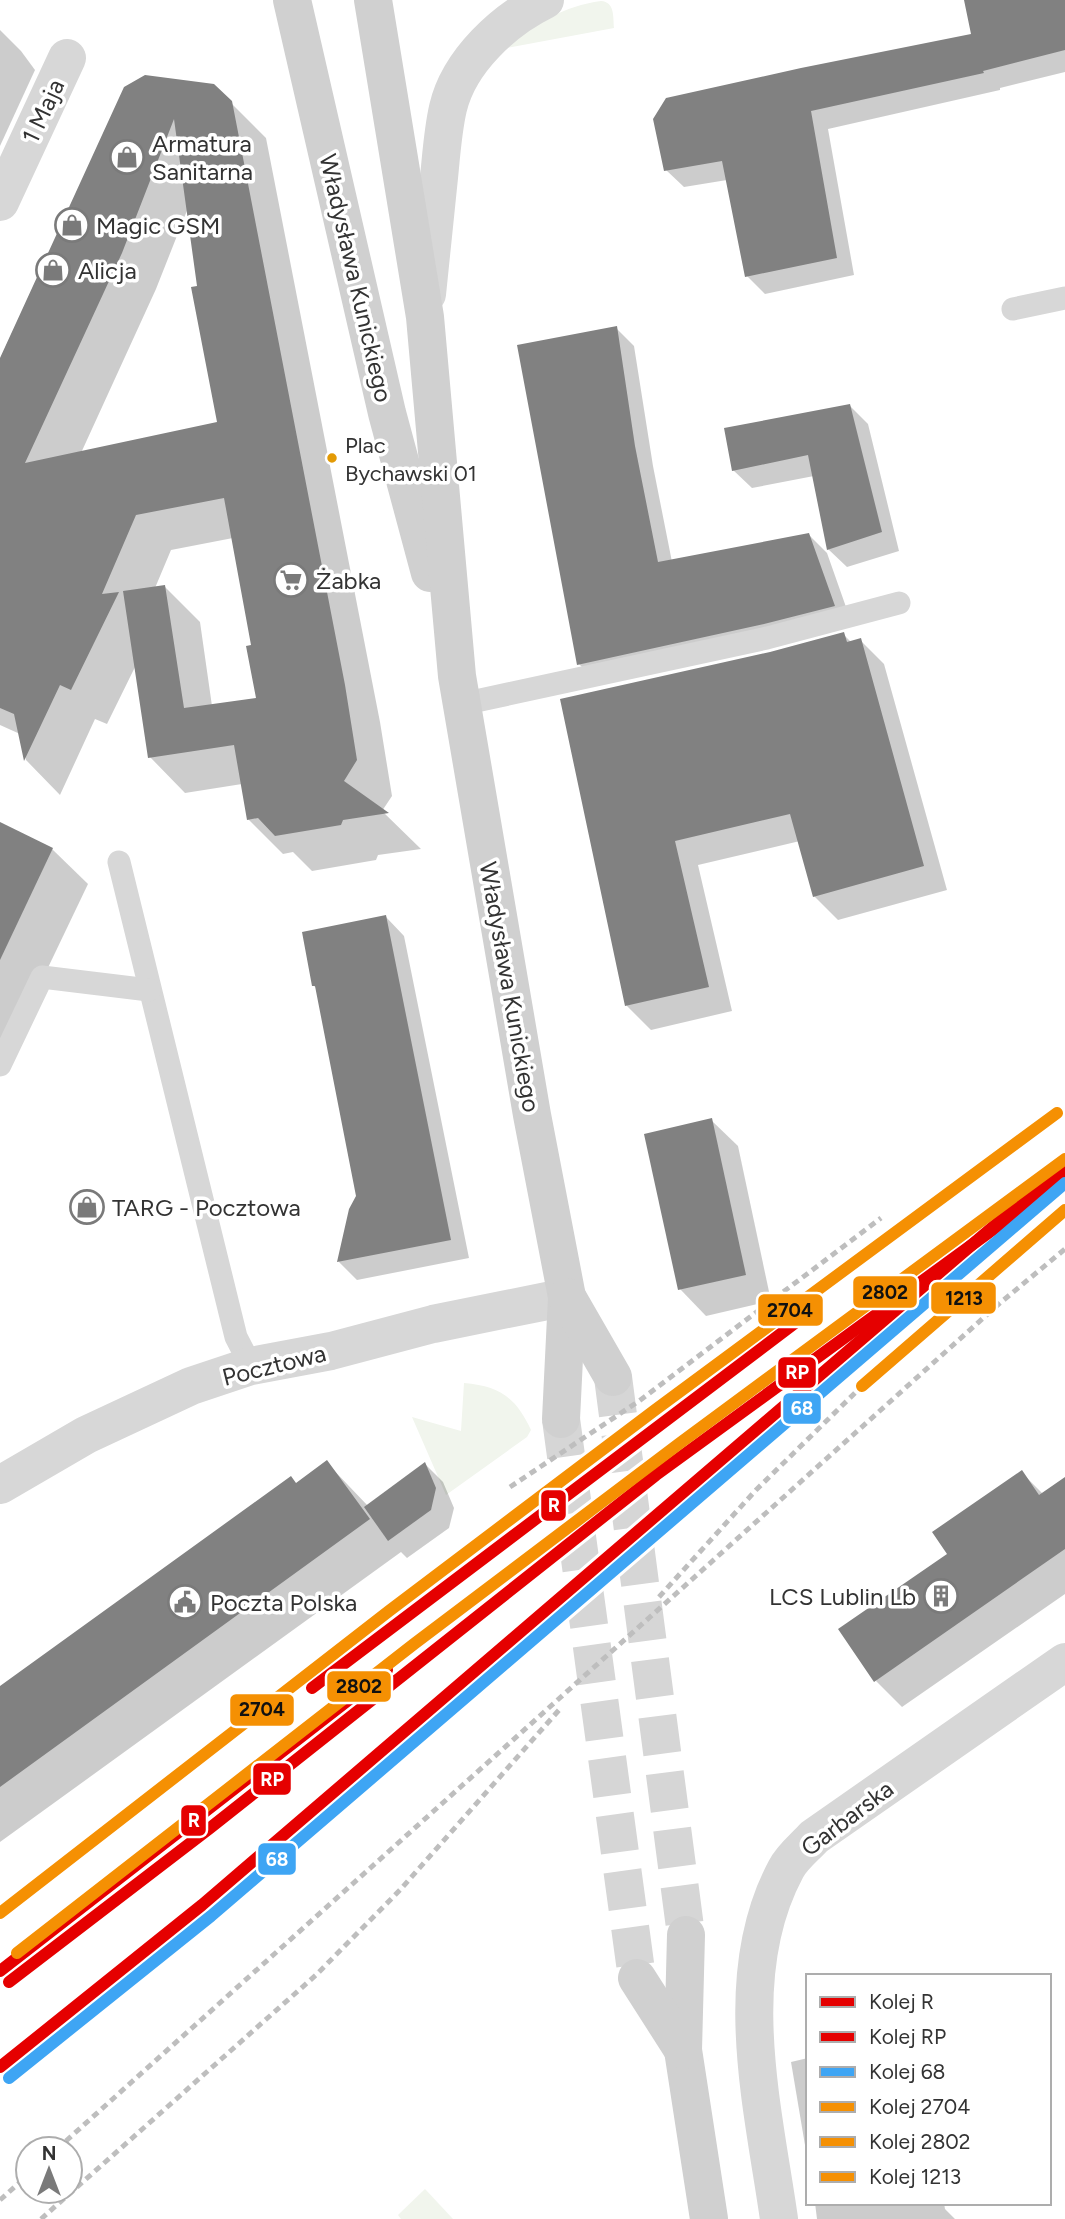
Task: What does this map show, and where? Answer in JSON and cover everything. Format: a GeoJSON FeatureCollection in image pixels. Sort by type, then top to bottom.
{"type":"FeatureCollection","features":[{"type":"Feature","properties":{"kind":"main road","name":"Władysława Kunickiego"},"geometry":{"type":"LineString","coordinates":[[292,0],[387,413],[459,690]]}},
{"type":"Feature","properties":{"kind":"main road","name":"Władysława Kunickiego"},"geometry":{"type":"LineString","coordinates":[[373,0],[425,317],[459,690],[532,1115],[567,1297],[561,1419]]}},
{"type":"Feature","properties":{"kind":"main road","name":"Władysława Kunickiego"},"geometry":{"type":"LineString","coordinates":[[567,1297],[613,1377]]}},
{"type":"Feature","properties":{"kind":"main road"},"geometry":{"type":"LineString","coordinates":[[686,1935],[684,2050],[709,2219]]}},
{"type":"Feature","properties":{"kind":"main road"},"geometry":{"type":"LineString","coordinates":[[636,1978],[684,2050]]}},
{"type":"Feature","properties":{"kind":"street","name":"Władysława Kunickiego"},"geometry":{"type":"LineString","coordinates":[[425,317],[442,139],[448,105],[462,75],[494,35],[514,17],[545,0]]}},
{"type":"Feature","properties":{"kind":"street","name":"1 Maja"},"geometry":{"type":"LineString","coordinates":[[0,202],[68,58]]}},
{"type":"Feature","properties":{"kind":"street","name":"Pocztowa"},"geometry":{"type":"LineString","coordinates":[[0,1485],[86,1435],[146,1406],[191,1386],[251,1366],[331,1351],[433,1324],[567,1297]]}},
{"type":"Feature","properties":{"kind":"street","name":"Garbarska"},"geometry":{"type":"LineString","coordinates":[[779,2219],[756,2054],[754,2015],[755,1982],[761,1944],[772,1904],[787,1867],[814,1837],[1065,1662]]}},
{"type":"Feature","properties":{"kind":"lane"},"geometry":{"type":"LineString","coordinates":[[1013,309],[1065,298]]}},
{"type":"Feature","properties":{"kind":"lane"},"geometry":{"type":"LineString","coordinates":[[459,690],[767,638],[899,603]]}},
{"type":"Feature","properties":{"kind":"lane"},"geometry":{"type":"LineString","coordinates":[[119,862],[236,1337],[251,1366]]}},
{"type":"Feature","properties":{"kind":"lane"},"geometry":{"type":"LineString","coordinates":[[0,1065],[42,977],[149,990]]}},
{"type":"Feature","properties":{"kind":"shaded area"},"geometry":{"type":"Polygon","coordinates":[[[601,1],[611,7],[614,28],[506,48],[550,17],[574,7],[601,1]]]}},
{"type":"Feature","properties":{"kind":"shaded area"},"geometry":{"type":"Polygon","coordinates":[[[464,1383],[488,1387],[505,1396],[513,1402],[531,1430],[527,1437],[446,1495],[412,1417],[461,1431],[464,1383]]]}},
{"type":"Feature","properties":{"kind":"shaded area"},"geometry":{"type":"Polygon","coordinates":[[[425,2189],[453,2219],[401,2219],[398,2215],[425,2189]]]}},
{"type":"Feature","properties":{"kind":"building"},"geometry":{"type":"Polygon","coordinates":[[[964,0],[1065,0],[1065,50],[983,71],[984,73],[811,111],[837,258],[745,277],[722,161],[664,171],[653,119],[666,98],[971,34],[964,0]]]}},
{"type":"Feature","properties":{"kind":"building"},"geometry":{"type":"Polygon","coordinates":[[[145,75],[214,84],[232,101],[345,685],[357,760],[344,781],[389,813],[343,820],[341,825],[275,836],[258,818],[247,820],[234,745],[148,758],[123,591],[165,585],[184,708],[256,698],[246,646],[251,645],[224,498],[136,515],[102,594],[119,592],[71,690],[60,685],[24,761],[14,714],[0,708],[0,358],[124,87],[145,75]],[[174,119],[122,253],[25,463],[217,422],[191,287],[197,286],[174,119]]]}},
{"type":"Feature","properties":{"kind":"building"},"geometry":{"type":"Polygon","coordinates":[[[617,326],[635,446],[658,562],[809,533],[835,606],[577,665],[517,345],[617,326]]]}},
{"type":"Feature","properties":{"kind":"building"},"geometry":{"type":"Polygon","coordinates":[[[850,404],[882,532],[827,550],[808,455],[732,471],[724,428],[850,404]]]}},
{"type":"Feature","properties":{"kind":"building"},"geometry":{"type":"Polygon","coordinates":[[[844,632],[847,642],[861,638],[924,866],[813,897],[790,814],[675,841],[709,987],[625,1006],[560,699],[770,652],[844,632]]]}},
{"type":"Feature","properties":{"kind":"building"},"geometry":{"type":"Polygon","coordinates":[[[0,822],[53,848],[0,960],[0,822]]]}},
{"type":"Feature","properties":{"kind":"building"},"geometry":{"type":"Polygon","coordinates":[[[386,915],[451,1240],[337,1262],[349,1209],[356,1196],[302,932],[386,915]]]}},
{"type":"Feature","properties":{"kind":"building"},"geometry":{"type":"Polygon","coordinates":[[[712,1118],[746,1275],[678,1290],[644,1134],[712,1118]]]}},
{"type":"Feature","properties":{"kind":"building","name":"Poczta Polska"},"geometry":{"type":"Polygon","coordinates":[[[327,1460],[370,1519],[0,1787],[0,1686],[291,1476],[296,1483],[327,1460]]]}},
{"type":"Feature","properties":{"kind":"building"},"geometry":{"type":"Polygon","coordinates":[[[425,1462],[436,1488],[431,1510],[388,1541],[364,1507],[425,1462]]]}},
{"type":"Feature","properties":{"kind":"building","name":"LCS Lublin Lb"},"geometry":{"type":"Polygon","coordinates":[[[1022,1470],[1039,1495],[1065,1477],[1065,1549],[874,1682],[838,1629],[947,1554],[932,1532],[1022,1470]]]}},
{"type":"Feature","properties":{"kind":"tunnel"},"geometry":{"type":"LineString","coordinates":[[613,1377],[686,1935]]}},
{"type":"Feature","properties":{"kind":"tunnel"},"geometry":{"type":"LineString","coordinates":[[561,1419],[637,1978]]}},
{"type":"Feature","properties":{"kind":"railway"},"geometry":{"type":"LineString","coordinates":[[510,1487],[639,1401],[881,1218]]}},
{"type":"Feature","properties":{"kind":"railway"},"geometry":{"type":"LineString","coordinates":[[73,2135],[1000,1303],[1065,1249]]}},
{"type":"Feature","properties":{"kind":"railway"},"geometry":{"type":"LineString","coordinates":[[659,1597],[756,1490],[862,1386]]}},
{"type":"Feature","properties":{"kind":"railway"},"geometry":{"type":"LineString","coordinates":[[41,2219],[316,1975],[400,1890],[559,1710]]}},
{"type":"Feature","properties":{"kind":"railway"},"geometry":{"type":"LineString","coordinates":[[0,2200],[14,2188]]}},
{"type":"Feature","properties":{"kind":"rail line","name":"2704"},"geometry":{"type":"LineString","coordinates":[[0,1913],[389,1611],[655,1410],[1057,1113]]}},
{"type":"Feature","properties":{"kind":"rail line","name":"2802"},"geometry":{"type":"LineString","coordinates":[[17,1953],[414,1644],[680,1443],[1065,1159]]}},
{"type":"Feature","properties":{"kind":"rail line","name":"R"},"geometry":{"type":"LineString","coordinates":[[0,2067],[202,1905],[1065,1165]]}},
{"type":"Feature","properties":{"kind":"rail line","name":"RP"},"geometry":{"type":"LineString","coordinates":[[9,1982],[210,1828],[656,1475],[1065,1177]]}},
{"type":"Feature","properties":{"kind":"rail line","name":"68"},"geometry":{"type":"LineString","coordinates":[[9,2078],[211,1916],[1065,1183]]}},
{"type":"Feature","properties":{"kind":"rail line","name":"1213"},"geometry":{"type":"LineString","coordinates":[[862,1386],[1065,1210]]}},
{"type":"Feature","properties":{"kind":"rail line","name":"R"},"geometry":{"type":"LineString","coordinates":[[312,1688],[795,1323]]}},
{"type":"Feature","properties":{"kind":"rail line","name":"R"},"geometry":{"type":"LineString","coordinates":[[0,1971],[387,1670]]}},
{"type":"Feature","properties":{"kind":"place","name":"Armatura Sanitarna"},"geometry":{"type":"Point","coordinates":[127,157]}},
{"type":"Feature","properties":{"kind":"place","name":"Magic GSM"},"geometry":{"type":"Point","coordinates":[72,225]}},
{"type":"Feature","properties":{"kind":"place","name":"Alicja"},"geometry":{"type":"Point","coordinates":[53,270]}},
{"type":"Feature","properties":{"kind":"place","name":"Plac Bychawski 01"},"geometry":{"type":"Point","coordinates":[332,458]}},
{"type":"Feature","properties":{"kind":"place","name":"Żabka"},"geometry":{"type":"Point","coordinates":[291,580]}},
{"type":"Feature","properties":{"kind":"place","name":"TARG - Pocztowa"},"geometry":{"type":"Point","coordinates":[87,1207]}},
{"type":"Feature","properties":{"kind":"place","name":"LCS Lublin Lb"},"geometry":{"type":"Point","coordinates":[941,1596]}},
{"type":"Feature","properties":{"kind":"place","name":"Poczta Polska"},"geometry":{"type":"Point","coordinates":[185,1602]}}]}
